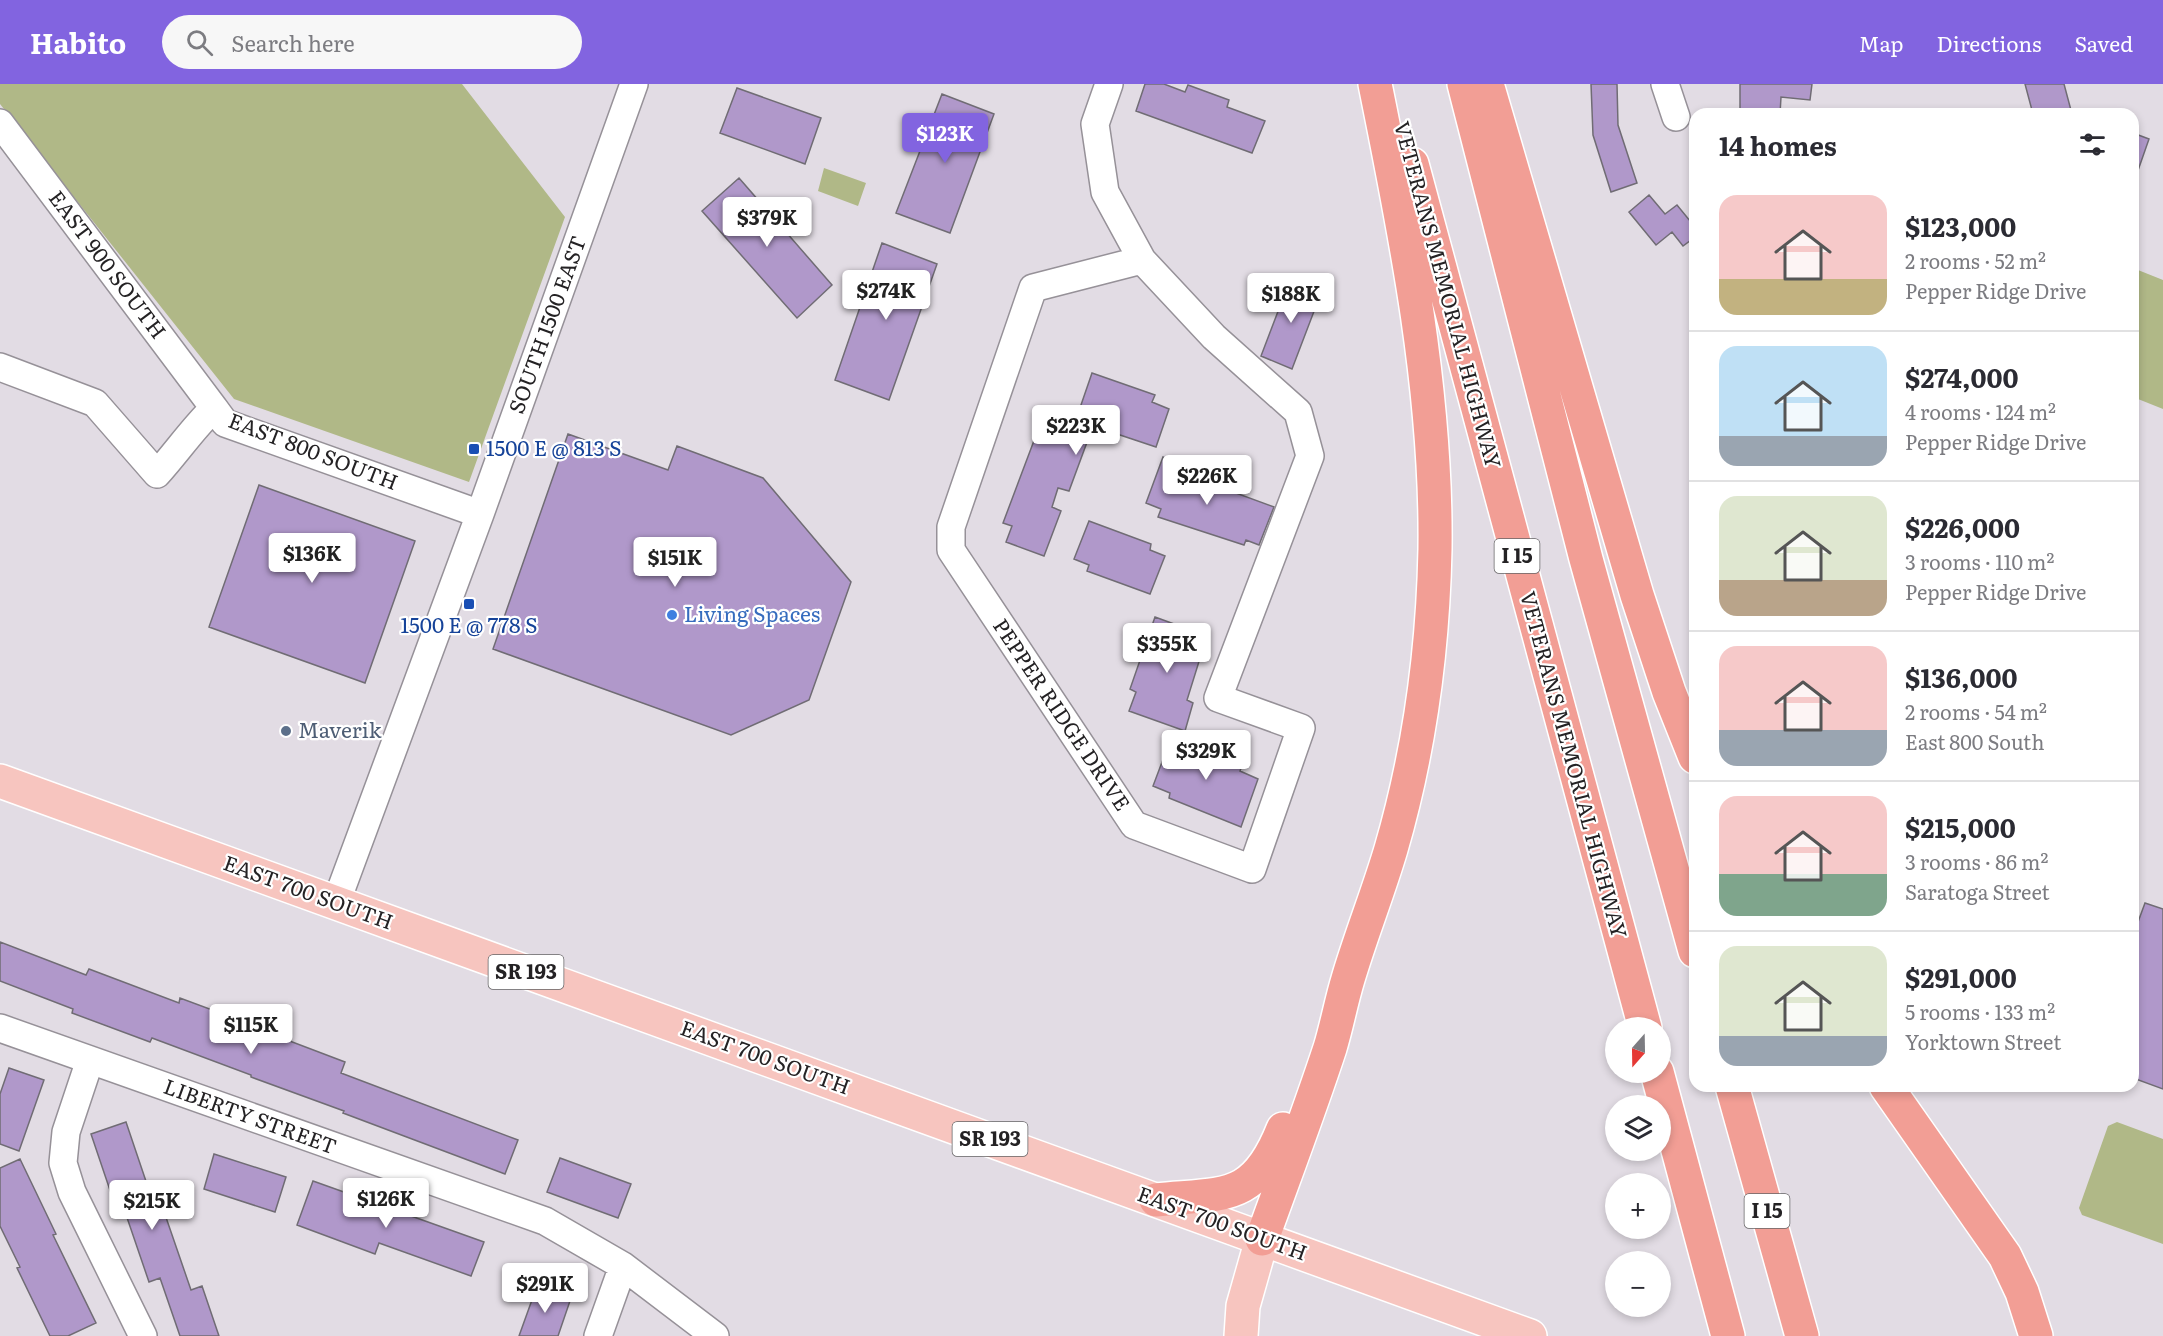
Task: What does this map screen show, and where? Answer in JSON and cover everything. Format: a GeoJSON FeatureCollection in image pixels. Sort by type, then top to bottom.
{"type":"FeatureCollection","features":[{"type":"Feature","properties":{"kind":"highway"},"geometry":{"type":"LineString","coordinates":[[1262,1239],[1329,1051],[1348,979],[1391,848],[1408,782],[1425,671],[1435,552],[1433,470],[1428,404],[1403,220],[1375,84]]}},
{"type":"Feature","properties":{"kind":"highway","name":"VETERANS MEMORIAL HIGHWAY"},"geometry":{"type":"LineString","coordinates":[[1391,84],[1642,1017]]}},
{"type":"Feature","properties":{"kind":"highway"},"geometry":{"type":"LineString","coordinates":[[1464,84],[1586,558],[1689,929]]}},
{"type":"Feature","properties":{"kind":"highway"},"geometry":{"type":"LineString","coordinates":[[1487,84],[1637,595],[1666,683],[1689,742]]}},
{"type":"Feature","properties":{"kind":"highway"},"geometry":{"type":"LineString","coordinates":[[1156,1200],[1234,1191],[1245,1185],[1259,1172],[1280,1136],[1316,1037],[1348,979]]}},
{"type":"Feature","properties":{"kind":"highway"},"geometry":{"type":"LineString","coordinates":[[1660,1083],[1728,1336]]}},
{"type":"Feature","properties":{"kind":"highway","name":"I 15"},"geometry":{"type":"LineString","coordinates":[[1734,1092],[1802,1336]]}},
{"type":"Feature","properties":{"kind":"highway"},"geometry":{"type":"LineString","coordinates":[[1891,1092],[2005,1256],[2022,1292],[2036,1336]]}},
{"type":"Feature","properties":{"kind":"main road","name":"EAST 700 SOUTH"},"geometry":{"type":"LineString","coordinates":[[0,782],[1530,1336]]}},
{"type":"Feature","properties":{"kind":"main road"},"geometry":{"type":"LineString","coordinates":[[1241,1336],[1243,1306],[1262,1239]]}},
{"type":"Feature","properties":{"kind":"street","name":"SOUTH 1500 EAST"},"geometry":{"type":"LineString","coordinates":[[336,903],[480,514],[634,84]]}},
{"type":"Feature","properties":{"kind":"street","name":"PEPPER RIDGE DRIVE"},"geometry":{"type":"LineString","coordinates":[[1109,84],[1095,124],[1105,192],[1142,260],[1214,337],[1298,412],[1310,456],[1218,698],[1301,728],[1252,869],[1134,825],[951,550],[951,527],[1033,288],[1142,260]]}},
{"type":"Feature","properties":{"kind":"street"},"geometry":{"type":"LineString","coordinates":[[1665,84],[1676,117]]}},
{"type":"Feature","properties":{"kind":"street","name":"EAST 900 SOUTH"},"geometry":{"type":"LineString","coordinates":[[0,123],[214,408]]}},
{"type":"Feature","properties":{"kind":"street","name":"EAST 800 SOUTH"},"geometry":{"type":"LineString","coordinates":[[0,367],[95,402],[157,474],[179,450],[195,426],[214,408],[225,423],[480,514]]}},
{"type":"Feature","properties":{"kind":"street","name":"LIBERTY STREET"},"geometry":{"type":"LineString","coordinates":[[0,1028],[545,1221],[622,1266],[715,1336]]}},
{"type":"Feature","properties":{"kind":"street"},"geometry":{"type":"LineString","coordinates":[[90,1060],[66,1131],[63,1163],[72,1192],[143,1336]]}},
{"type":"Feature","properties":{"kind":"street"},"geometry":{"type":"LineString","coordinates":[[598,1336],[622,1266]]}},
{"type":"Feature","properties":{"kind":"green space"},"geometry":{"type":"Polygon","coordinates":[[[0,84],[462,84],[565,217],[469,482],[234,399],[0,104],[0,84]]]}},
{"type":"Feature","properties":{"kind":"green space"},"geometry":{"type":"Polygon","coordinates":[[[824,168],[866,183],[858,206],[818,191],[824,168]]]}},
{"type":"Feature","properties":{"kind":"green space"},"geometry":{"type":"Polygon","coordinates":[[[2139,270],[2163,280],[2163,409],[2139,399],[2139,270]]]}},
{"type":"Feature","properties":{"kind":"green space"},"geometry":{"type":"Polygon","coordinates":[[[2117,1122],[2163,1139],[2163,1244],[2082,1215],[2079,1208],[2108,1126],[2117,1122]]]}},
{"type":"Feature","properties":{"kind":"building"},"geometry":{"type":"Polygon","coordinates":[[[1145,84],[1164,84],[1185,92],[1188,85],[1229,100],[1227,107],[1265,121],[1252,153],[1136,111],[1145,84]]]}},
{"type":"Feature","properties":{"kind":"building"},"geometry":{"type":"Polygon","coordinates":[[[1591,84],[1617,84],[1618,125],[1637,183],[1611,192],[1593,135],[1591,84]]]}},
{"type":"Feature","properties":{"kind":"building"},"geometry":{"type":"Polygon","coordinates":[[[1740,84],[1812,84],[1810,100],[1781,97],[1780,108],[1740,108],[1740,84]]]}},
{"type":"Feature","properties":{"kind":"building"},"geometry":{"type":"Polygon","coordinates":[[[2025,84],[2064,84],[2070,108],[2031,108],[2025,84]]]}},
{"type":"Feature","properties":{"kind":"building"},"geometry":{"type":"Polygon","coordinates":[[[737,88],[821,118],[805,164],[720,133],[737,88]]]}},
{"type":"Feature","properties":{"kind":"building"},"geometry":{"type":"Polygon","coordinates":[[[942,94],[994,114],[950,233],[896,213],[942,94]]]}},
{"type":"Feature","properties":{"kind":"building"},"geometry":{"type":"Polygon","coordinates":[[[2139,135],[2149,139],[2139,168],[2139,135]]]}},
{"type":"Feature","properties":{"kind":"building"},"geometry":{"type":"Polygon","coordinates":[[[739,178],[832,285],[797,318],[702,211],[739,178]]]}},
{"type":"Feature","properties":{"kind":"building"},"geometry":{"type":"Polygon","coordinates":[[[1649,195],[1665,214],[1677,205],[1689,220],[1689,242],[1683,246],[1672,232],[1656,245],[1629,212],[1649,195]]]}},
{"type":"Feature","properties":{"kind":"building"},"geometry":{"type":"Polygon","coordinates":[[[882,243],[937,264],[889,400],[835,380],[882,243]]]}},
{"type":"Feature","properties":{"kind":"building"},"geometry":{"type":"Polygon","coordinates":[[[1290,280],[1321,293],[1292,369],[1261,356],[1290,280]]]}},
{"type":"Feature","properties":{"kind":"building"},"geometry":{"type":"Polygon","coordinates":[[[1092,373],[1155,395],[1152,402],[1169,409],[1156,447],[1093,426],[1069,491],[1058,488],[1052,507],[1061,511],[1044,556],[1006,542],[1012,526],[1003,523],[1035,438],[1043,441],[1049,426],[1071,434],[1092,373]]]}},
{"type":"Feature","properties":{"kind":"building","name":"Living Spaces"},"geometry":{"type":"Polygon","coordinates":[[[568,434],[668,470],[677,446],[763,478],[851,582],[809,700],[731,735],[493,649],[568,434]]]}},
{"type":"Feature","properties":{"kind":"building"},"geometry":{"type":"Polygon","coordinates":[[[1163,457],[1187,466],[1184,474],[1274,507],[1259,545],[1246,540],[1244,545],[1158,517],[1161,509],[1146,503],[1163,457]]]}},
{"type":"Feature","properties":{"kind":"building"},"geometry":{"type":"Polygon","coordinates":[[[259,485],[415,541],[365,683],[209,627],[259,485]]]}},
{"type":"Feature","properties":{"kind":"building"},"geometry":{"type":"Polygon","coordinates":[[[1089,521],[1151,544],[1150,550],[1165,556],[1150,594],[1087,571],[1089,565],[1074,559],[1089,521]]]}},
{"type":"Feature","properties":{"kind":"building"},"geometry":{"type":"Polygon","coordinates":[[[1155,617],[1204,635],[1197,654],[1201,655],[1187,700],[1193,703],[1185,731],[1129,711],[1136,692],[1130,689],[1155,617]]]}},
{"type":"Feature","properties":{"kind":"building"},"geometry":{"type":"Polygon","coordinates":[[[1173,733],[1200,743],[1198,747],[1243,763],[1240,771],[1258,779],[1241,827],[1169,798],[1170,793],[1153,786],[1173,733]]]}},
{"type":"Feature","properties":{"kind":"building"},"geometry":{"type":"Polygon","coordinates":[[[2145,903],[2163,909],[2163,1089],[2139,1080],[2139,919],[2145,903]]]}},
{"type":"Feature","properties":{"kind":"building"},"geometry":{"type":"Polygon","coordinates":[[[0,942],[86,975],[89,969],[179,1003],[180,998],[258,1027],[258,1029],[345,1062],[341,1073],[518,1140],[505,1174],[152,1038],[150,1042],[72,1013],[73,1009],[0,981],[0,942]]]}},
{"type":"Feature","properties":{"kind":"building"},"geometry":{"type":"Polygon","coordinates":[[[9,1068],[44,1080],[19,1151],[0,1144],[0,1094],[9,1068]]]}},
{"type":"Feature","properties":{"kind":"building"},"geometry":{"type":"Polygon","coordinates":[[[126,1122],[153,1202],[160,1200],[191,1290],[202,1286],[219,1336],[180,1336],[160,1278],[149,1282],[122,1203],[115,1205],[91,1134],[126,1122]]]}},
{"type":"Feature","properties":{"kind":"building"},"geometry":{"type":"Polygon","coordinates":[[[214,1154],[286,1177],[275,1212],[204,1189],[214,1154]]]}},
{"type":"Feature","properties":{"kind":"building"},"geometry":{"type":"Polygon","coordinates":[[[560,1158],[631,1184],[618,1218],[547,1192],[560,1158]]]}},
{"type":"Feature","properties":{"kind":"building"},"geometry":{"type":"Polygon","coordinates":[[[20,1159],[56,1234],[53,1235],[96,1323],[68,1336],[50,1336],[17,1268],[20,1267],[0,1226],[0,1168],[20,1159]]]}},
{"type":"Feature","properties":{"kind":"building"},"geometry":{"type":"Polygon","coordinates":[[[313,1181],[484,1242],[471,1276],[379,1243],[375,1254],[297,1225],[313,1181]]]}},
{"type":"Feature","properties":{"kind":"building"},"geometry":{"type":"Polygon","coordinates":[[[537,1286],[571,1298],[558,1336],[519,1336],[537,1286]]]}},
{"type":"Feature","properties":{"kind":"place","name":"1500 E @ 813 S"},"geometry":{"type":"Point","coordinates":[474,449]}},
{"type":"Feature","properties":{"kind":"place","name":"1500 E @ 778 S"},"geometry":{"type":"Point","coordinates":[469,604]}},
{"type":"Feature","properties":{"kind":"place","name":"Living Spaces"},"geometry":{"type":"Point","coordinates":[672,615]}},
{"type":"Feature","properties":{"kind":"place","name":"Maverik"},"geometry":{"type":"Point","coordinates":[286,731]}}]}
